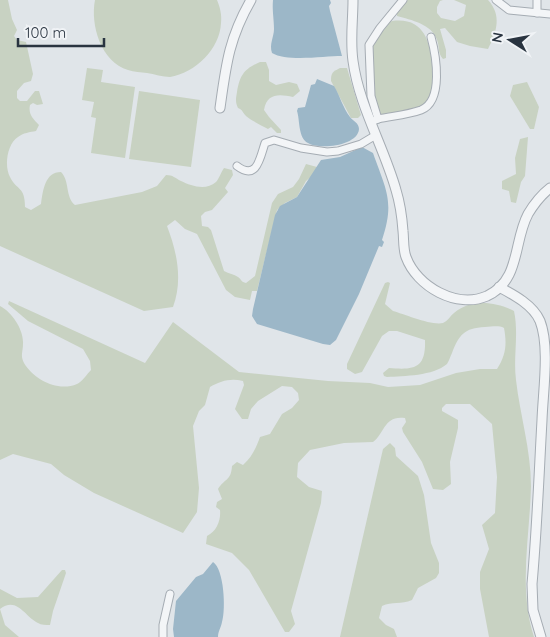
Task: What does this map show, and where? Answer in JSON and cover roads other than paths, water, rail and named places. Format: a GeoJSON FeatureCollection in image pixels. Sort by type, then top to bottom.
{"type":"FeatureCollection","features":[{"type":"Feature","properties":{"kind":"street"},"geometry":{"type":"LineString","coordinates":[[220,108],[229,50],[239,23],[251,0]]}},
{"type":"Feature","properties":{"kind":"street"},"geometry":{"type":"LineString","coordinates":[[353,0],[352,61],[358,85],[374,120]]}},
{"type":"Feature","properties":{"kind":"street"},"geometry":{"type":"LineString","coordinates":[[403,0],[380,28],[370,45],[371,96],[376,135],[397,190],[401,208],[406,257],[418,276],[447,296],[463,300],[487,296],[500,287],[512,270],[528,214],[542,195],[550,188]]}},
{"type":"Feature","properties":{"kind":"street"},"geometry":{"type":"LineString","coordinates":[[496,0],[509,10],[550,14]]}},
{"type":"Feature","properties":{"kind":"street"},"geometry":{"type":"LineString","coordinates":[[536,0],[537,13]]}},
{"type":"Feature","properties":{"kind":"street"},"geometry":{"type":"LineString","coordinates":[[374,120],[420,110],[431,100],[435,89],[436,77],[431,37]]}},
{"type":"Feature","properties":{"kind":"street"},"geometry":{"type":"LineString","coordinates":[[237,166],[250,171],[254,169],[258,164],[265,143],[274,140],[301,148],[327,152],[338,151],[360,144],[376,135]]}},
{"type":"Feature","properties":{"kind":"street"},"geometry":{"type":"LineString","coordinates":[[500,287],[520,299],[533,311],[539,318],[544,336],[543,396],[532,584],[533,610],[540,637]]}},
{"type":"Feature","properties":{"kind":"street"},"geometry":{"type":"LineString","coordinates":[[163,637],[163,625],[170,594]]}},
{"type":"Feature","properties":{"kind":"water"},"geometry":{"type":"Polygon","coordinates":[[[273,0],[330,0],[330,11],[342,56],[296,58],[279,56],[272,53],[274,29],[273,0]]]}},
{"type":"Feature","properties":{"kind":"water"},"geometry":{"type":"Polygon","coordinates":[[[317,79],[334,86],[351,118],[358,125],[357,135],[345,143],[320,146],[308,143],[302,137],[297,111],[298,108],[305,107],[311,85],[315,84],[317,79]]]}},
{"type":"Feature","properties":{"kind":"water"},"geometry":{"type":"Polygon","coordinates":[[[362,147],[373,153],[385,187],[388,215],[382,247],[379,246],[359,294],[336,340],[330,345],[323,344],[257,324],[252,316],[253,309],[275,215],[280,206],[297,197],[321,160],[340,157],[362,147]]]}},
{"type":"Feature","properties":{"kind":"water"},"geometry":{"type":"Polygon","coordinates":[[[213,562],[220,572],[224,599],[222,624],[218,637],[174,637],[176,601],[196,577],[203,574],[213,562]]]}}]}
